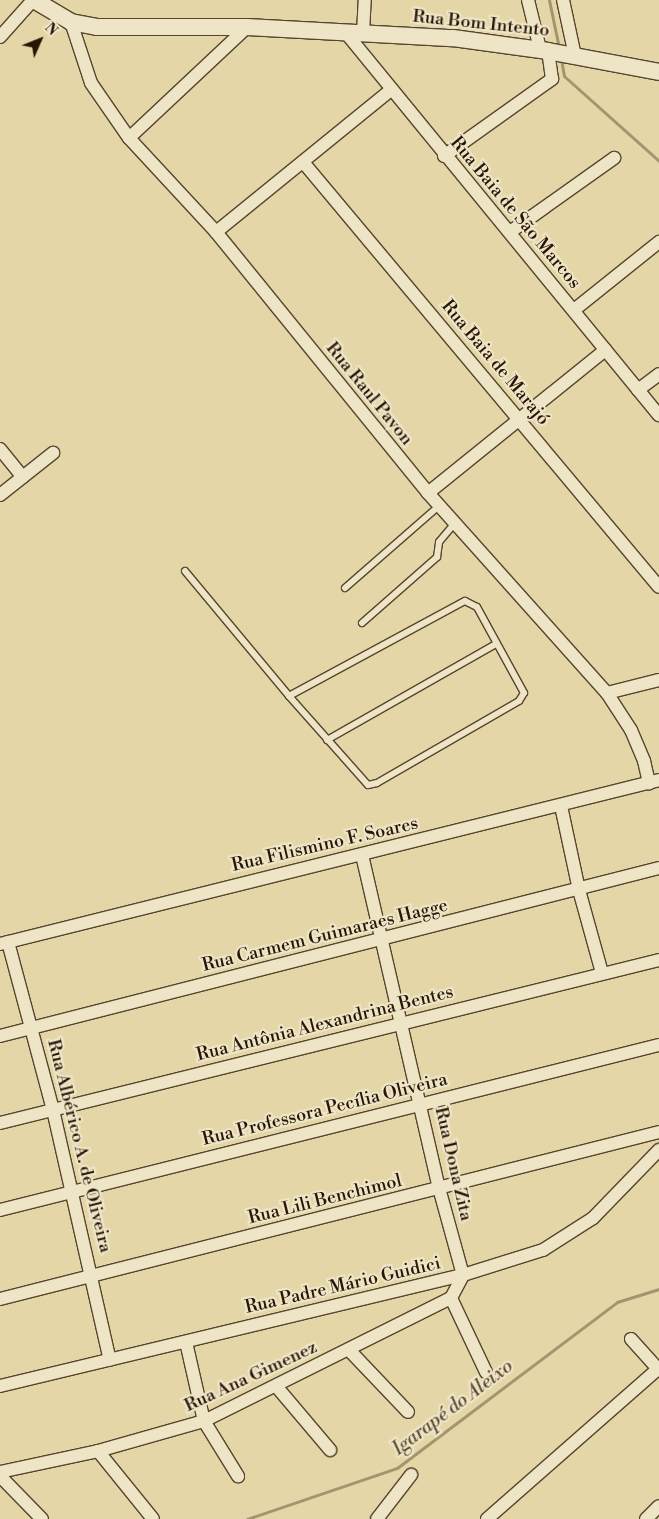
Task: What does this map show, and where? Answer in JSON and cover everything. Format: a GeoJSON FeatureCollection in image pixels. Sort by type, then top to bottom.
{"type":"FeatureCollection","features":[{"type":"Feature","properties":{"kind":"street","name":"Rua Bom Intento"},"geometry":{"type":"LineString","coordinates":[[34,0],[71,22],[97,27],[247,27],[453,38],[547,50],[659,72]]}},
{"type":"Feature","properties":{"kind":"street"},"geometry":{"type":"LineString","coordinates":[[0,37],[34,0]]}},
{"type":"Feature","properties":{"kind":"street"},"geometry":{"type":"LineString","coordinates":[[363,33],[365,0]]}},
{"type":"Feature","properties":{"kind":"street"},"geometry":{"type":"LineString","coordinates":[[444,156],[552,79],[547,50],[528,0]]}},
{"type":"Feature","properties":{"kind":"street"},"geometry":{"type":"LineString","coordinates":[[567,1],[573,56]]}},
{"type":"Feature","properties":{"kind":"street","name":"Rua Raul Pavon"},"geometry":{"type":"LineString","coordinates":[[71,22],[91,83],[129,138],[216,232],[439,506],[607,693],[631,730],[654,782]]}},
{"type":"Feature","properties":{"kind":"street"},"geometry":{"type":"LineString","coordinates":[[129,138],[247,27]]}},
{"type":"Feature","properties":{"kind":"street","name":"Rua Baia de São Marcos"},"geometry":{"type":"LineString","coordinates":[[346,33],[444,156],[510,232],[604,350],[659,415]]}},
{"type":"Feature","properties":{"kind":"street"},"geometry":{"type":"LineString","coordinates":[[216,232],[391,90]]}},
{"type":"Feature","properties":{"kind":"street"},"geometry":{"type":"LineString","coordinates":[[510,232],[614,158]]}},
{"type":"Feature","properties":{"kind":"street","name":"Rua Baia de Marajó"},"geometry":{"type":"LineString","coordinates":[[303,162],[659,587]]}},
{"type":"Feature","properties":{"kind":"street"},"geometry":{"type":"LineString","coordinates":[[574,310],[659,242]]}},
{"type":"Feature","properties":{"kind":"street"},"geometry":{"type":"LineString","coordinates":[[428,493],[604,350]]}},
{"type":"Feature","properties":{"kind":"street"},"geometry":{"type":"LineString","coordinates":[[638,390],[659,374]]}},
{"type":"Feature","properties":{"kind":"street"},"geometry":{"type":"LineString","coordinates":[[0,449],[23,477]]}},
{"type":"Feature","properties":{"kind":"street"},"geometry":{"type":"LineString","coordinates":[[0,495],[53,453]]}},
{"type":"Feature","properties":{"kind":"street"},"geometry":{"type":"LineString","coordinates":[[607,693],[659,680]]}},
{"type":"Feature","properties":{"kind":"street","name":"Rua Filismino F. Soares"},"geometry":{"type":"LineString","coordinates":[[4,943],[654,782]]}},
{"type":"Feature","properties":{"kind":"street"},"geometry":{"type":"LineString","coordinates":[[562,806],[579,890],[602,973]]}},
{"type":"Feature","properties":{"kind":"street","name":"Rua Dona Zita"},"geometry":{"type":"LineString","coordinates":[[362,855],[422,1105],[439,1188],[463,1275]]}},
{"type":"Feature","properties":{"kind":"street","name":"Rua Carmem Guimaraes Hagge"},"geometry":{"type":"LineString","coordinates":[[0,1036],[382,941],[659,868]]}},
{"type":"Feature","properties":{"kind":"street","name":"Rua Albérico A. de Oliveira"},"geometry":{"type":"LineString","coordinates":[[4,943],[32,1028],[53,1110],[110,1360]]}},
{"type":"Feature","properties":{"kind":"street","name":"Rua Antônia Alexandrina Bentes"},"geometry":{"type":"LineString","coordinates":[[0,1123],[659,960]]}},
{"type":"Feature","properties":{"kind":"street","name":"Rua Professora Pecília Oliveira"},"geometry":{"type":"LineString","coordinates":[[0,1210],[659,1045]]}},
{"type":"Feature","properties":{"kind":"street","name":"Rua Lili Benchimol"},"geometry":{"type":"LineString","coordinates":[[0,1299],[659,1132]]}},
{"type":"Feature","properties":{"kind":"street","name":"Rua Padre Mário Guidici"},"geometry":{"type":"LineString","coordinates":[[0,1386],[463,1275],[524,1257],[561,1241],[593,1218],[659,1150]]}},
{"type":"Feature","properties":{"kind":"street"},"geometry":{"type":"LineString","coordinates":[[463,1275],[451,1298],[486,1372]]}},
{"type":"Feature","properties":{"kind":"street","name":"Rua Ana Gimenez"},"geometry":{"type":"LineString","coordinates":[[0,1474],[98,1451],[204,1421],[350,1351],[451,1298]]}},
{"type":"Feature","properties":{"kind":"street"},"geometry":{"type":"LineString","coordinates":[[487,1519],[658,1369],[632,1339]]}},
{"type":"Feature","properties":{"kind":"street"},"geometry":{"type":"LineString","coordinates":[[186,1342],[204,1421],[238,1476]]}},
{"type":"Feature","properties":{"kind":"street"},"geometry":{"type":"LineString","coordinates":[[350,1351],[408,1412]]}},
{"type":"Feature","properties":{"kind":"street"},"geometry":{"type":"LineString","coordinates":[[276,1386],[330,1450]]}},
{"type":"Feature","properties":{"kind":"street"},"geometry":{"type":"LineString","coordinates":[[98,1451],[154,1519]]}},
{"type":"Feature","properties":{"kind":"street"},"geometry":{"type":"LineString","coordinates":[[0,1474],[42,1519]]}},
{"type":"Feature","properties":{"kind":"street"},"geometry":{"type":"LineString","coordinates":[[377,1519],[412,1475]]}},
{"type":"Feature","properties":{"kind":"street"},"geometry":{"type":"LineString","coordinates":[[648,1518],[659,1506]]}},
{"type":"Feature","properties":{"kind":"lane"},"geometry":{"type":"LineString","coordinates":[[345,588],[439,506]]}},
{"type":"Feature","properties":{"kind":"lane"},"geometry":{"type":"LineString","coordinates":[[362,623],[437,557],[439,542],[455,524]]}},
{"type":"Feature","properties":{"kind":"lane"},"geometry":{"type":"LineString","coordinates":[[185,571],[362,783],[377,783],[523,697],[523,689],[496,644],[477,607],[472,602],[459,602],[290,696]]}},
{"type":"Feature","properties":{"kind":"lane"},"geometry":{"type":"LineString","coordinates":[[327,740],[496,644]]}},
{"type":"Feature","properties":{"kind":"waterway","name":"Igarapé do Aleixo"},"geometry":{"type":"LineString","coordinates":[[549,0],[559,48]]}},
{"type":"Feature","properties":{"kind":"waterway","name":"Igarapé do Aleixo"},"geometry":{"type":"LineString","coordinates":[[561,59],[564,76],[659,161]]}},
{"type":"Feature","properties":{"kind":"waterway","name":"Igarapé do Aleixo"},"geometry":{"type":"LineString","coordinates":[[247,1519],[397,1468],[617,1302],[659,1289]]}}]}
